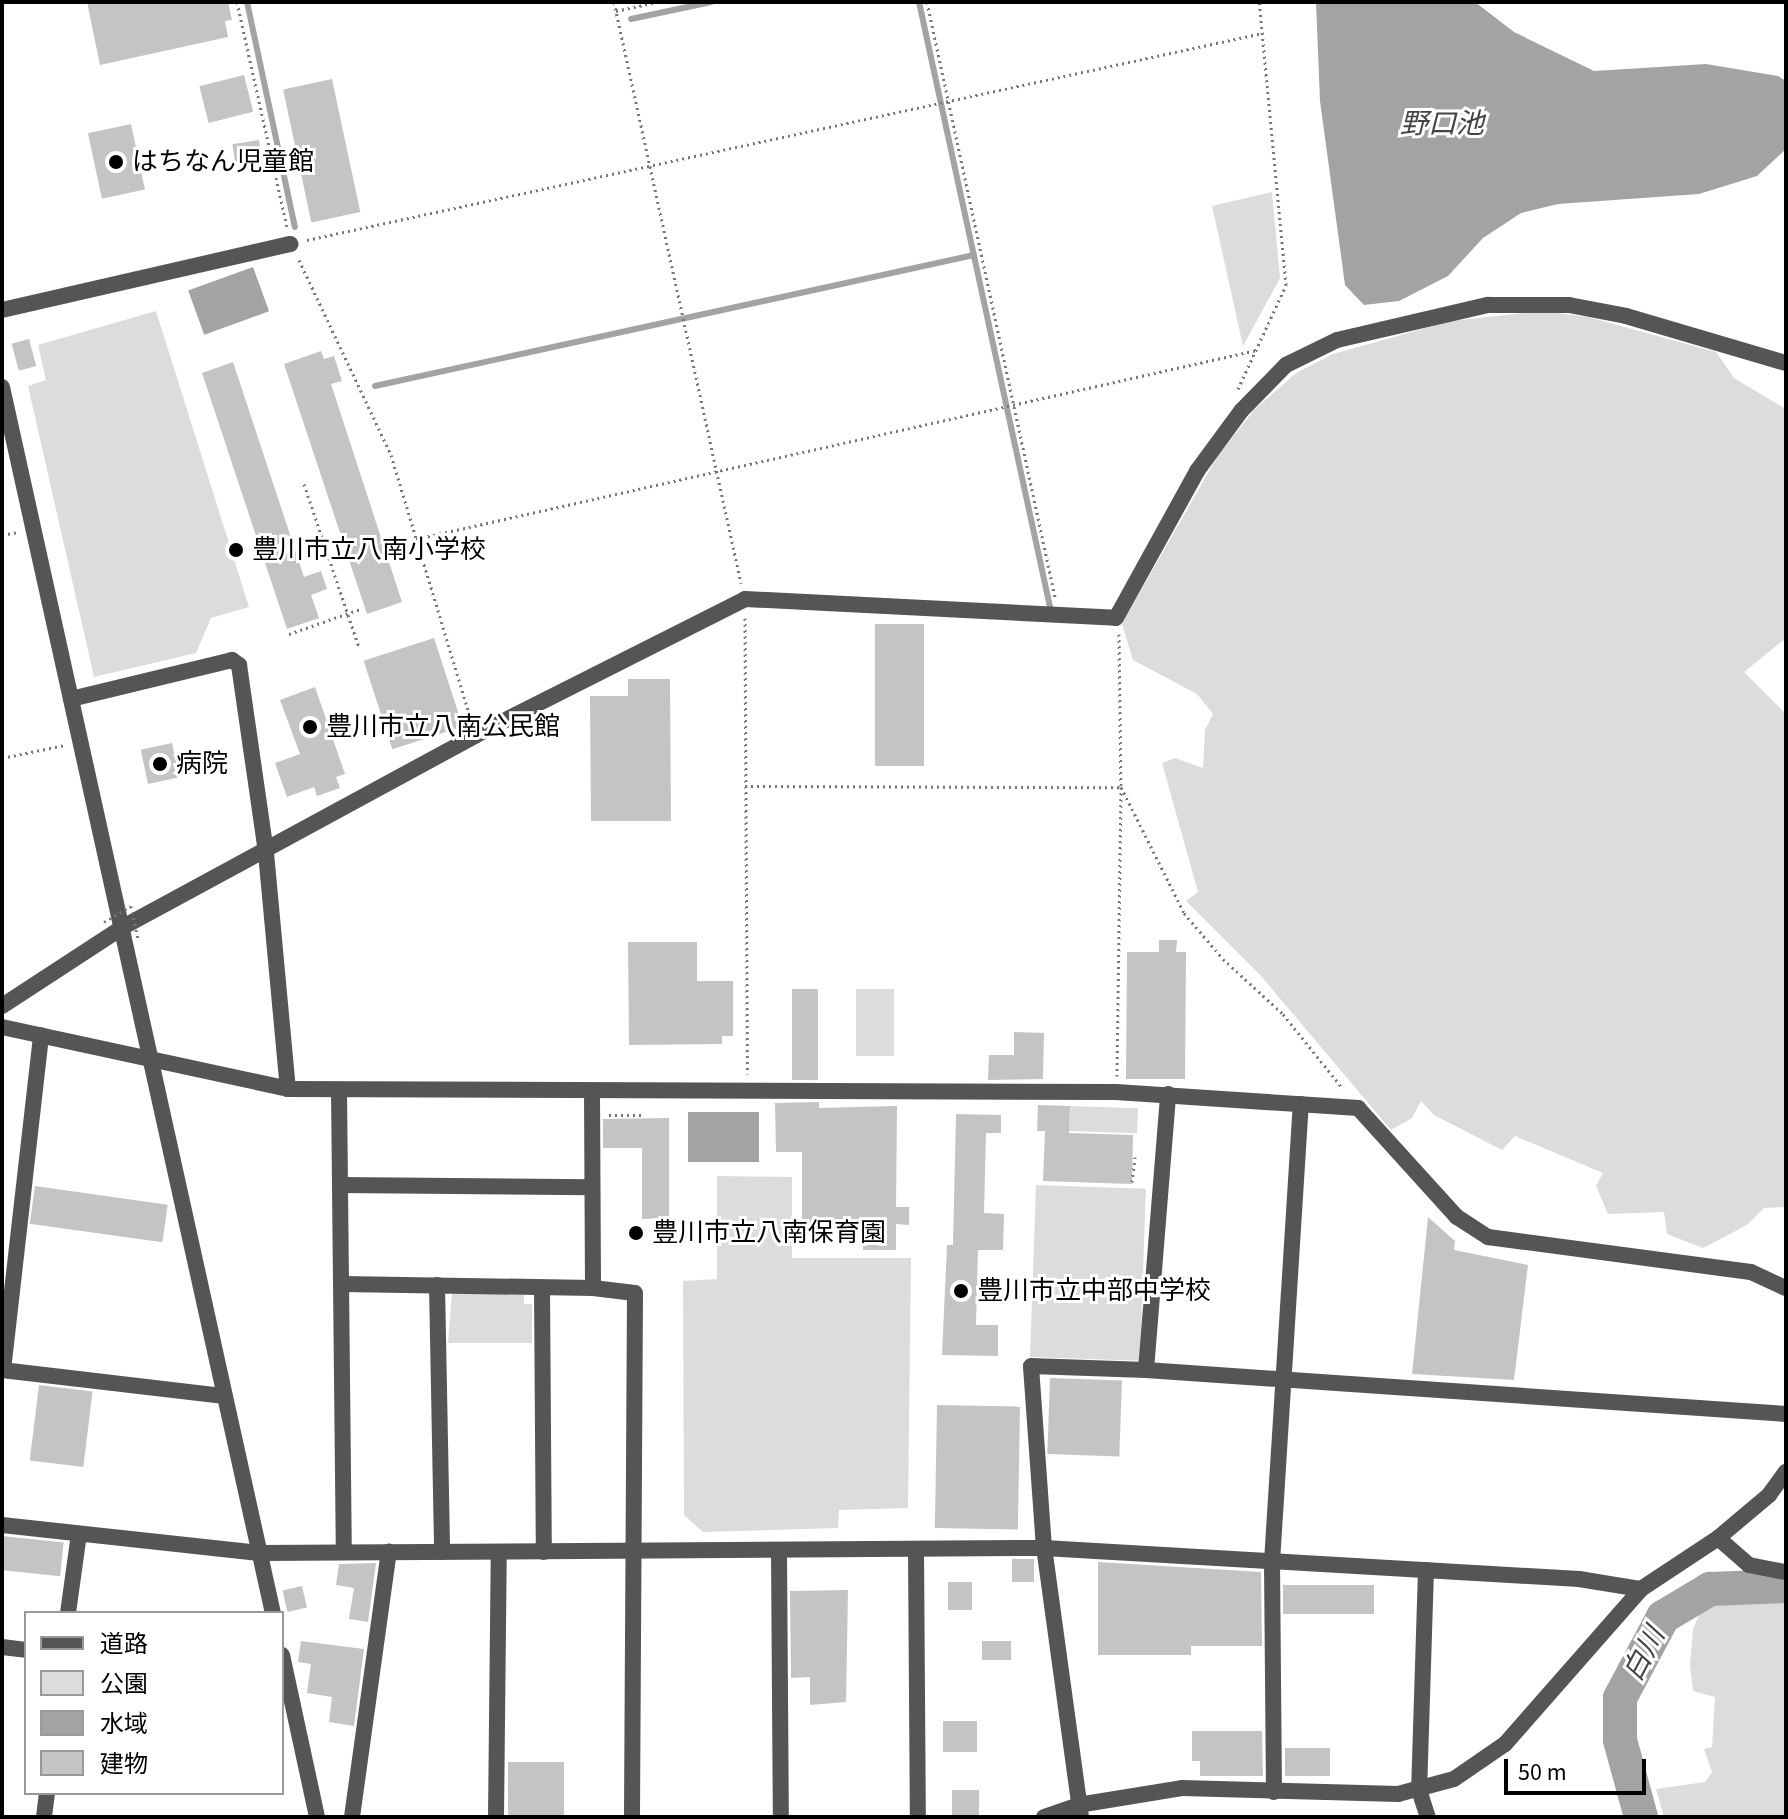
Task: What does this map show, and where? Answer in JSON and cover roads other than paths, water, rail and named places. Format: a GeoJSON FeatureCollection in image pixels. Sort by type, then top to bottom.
{"type":"FeatureCollection","features":[{"type":"Feature","properties":{"kind":"street"},"geometry":{"type":"LineString","coordinates":[[2,310],[291,244]]}},
{"type":"Feature","properties":{"kind":"street"},"geometry":{"type":"LineString","coordinates":[[2,1006],[123,927],[266,853],[476,735],[745,599],[1116,618],[1197,471],[1223,435],[1265,384],[1312,350],[1488,305],[1525,303],[1626,316],[1786,363]]}},
{"type":"Feature","properties":{"kind":"street"},"geometry":{"type":"LineString","coordinates":[[2,387],[273,1611]]}},
{"type":"Feature","properties":{"kind":"street"},"geometry":{"type":"LineString","coordinates":[[71,699],[232,660],[239,665],[266,853],[288,1089]]}},
{"type":"Feature","properties":{"kind":"street"},"geometry":{"type":"LineString","coordinates":[[2,1027],[288,1089],[592,1093],[747,1090],[1116,1092],[1358,1108],[1457,1217],[1488,1237],[1751,1272],[1786,1288]]}},
{"type":"Feature","properties":{"kind":"street"},"geometry":{"type":"LineString","coordinates":[[41,1035],[2,1370],[224,1396]]}},
{"type":"Feature","properties":{"kind":"street"},"geometry":{"type":"LineString","coordinates":[[339,1091],[344,1552]]}},
{"type":"Feature","properties":{"kind":"street"},"geometry":{"type":"LineString","coordinates":[[592,1093],[593,1288]]}},
{"type":"Feature","properties":{"kind":"street"},"geometry":{"type":"LineString","coordinates":[[1146,1370],[1168,1094]]}},
{"type":"Feature","properties":{"kind":"street"},"geometry":{"type":"LineString","coordinates":[[1274,1792],[1272,1562],[1281,1378],[1301,1104]]}},
{"type":"Feature","properties":{"kind":"street"},"geometry":{"type":"LineString","coordinates":[[340,1185],[592,1187]]}},
{"type":"Feature","properties":{"kind":"street"},"geometry":{"type":"LineString","coordinates":[[342,1284],[630,1288],[635,1293],[632,1817]]}},
{"type":"Feature","properties":{"kind":"street"},"geometry":{"type":"LineString","coordinates":[[437,1285],[442,1552]]}},
{"type":"Feature","properties":{"kind":"street"},"geometry":{"type":"LineString","coordinates":[[542,1288],[544,1552]]}},
{"type":"Feature","properties":{"kind":"street"},"geometry":{"type":"LineString","coordinates":[[1080,1811],[1044,1548],[1031,1366],[1281,1378],[1786,1414]]}},
{"type":"Feature","properties":{"kind":"street"},"geometry":{"type":"LineString","coordinates":[[1044,1817],[1182,1788],[1274,1792],[1419,1790],[1454,1779],[1505,1744],[1641,1589],[1718,1538],[1769,1495],[1786,1472]]}},
{"type":"Feature","properties":{"kind":"street"},"geometry":{"type":"LineString","coordinates":[[2,1525],[260,1553],[1044,1548],[1579,1579],[1641,1589]]}},
{"type":"Feature","properties":{"kind":"street"},"geometry":{"type":"LineString","coordinates":[[68,1611],[79,1534]]}},
{"type":"Feature","properties":{"kind":"street"},"geometry":{"type":"LineString","coordinates":[[1718,1538],[1749,1565],[1786,1572]]}},
{"type":"Feature","properties":{"kind":"street"},"geometry":{"type":"LineString","coordinates":[[916,1551],[918,1817]]}},
{"type":"Feature","properties":{"kind":"street"},"geometry":{"type":"LineString","coordinates":[[352,1817],[389,1552]]}},
{"type":"Feature","properties":{"kind":"street"},"geometry":{"type":"LineString","coordinates":[[496,1817],[499,1552]]}},
{"type":"Feature","properties":{"kind":"street"},"geometry":{"type":"LineString","coordinates":[[779,1552],[781,1817]]}},
{"type":"Feature","properties":{"kind":"street"},"geometry":{"type":"LineString","coordinates":[[1426,1570],[1419,1790],[1428,1817]]}},
{"type":"Feature","properties":{"kind":"street"},"geometry":{"type":"LineString","coordinates":[[2,1647],[24,1650]]}},
{"type":"Feature","properties":{"kind":"street"},"geometry":{"type":"LineString","coordinates":[[284,1664],[317,1817]]}},
{"type":"Feature","properties":{"kind":"street"},"geometry":{"type":"LineString","coordinates":[[44,1817],[47,1795]]}},
{"type":"Feature","properties":{"kind":"water","name":"野口池"},"geometry":{"type":"Polygon","coordinates":[[[1316,2],[1475,2],[1514,32],[1594,71],[1706,64],[1778,76],[1786,81],[1786,149],[1757,176],[1699,194],[1558,204],[1521,213],[1483,238],[1448,276],[1399,301],[1364,305],[1345,285],[1320,101],[1316,2]]]}},
{"type":"Feature","properties":{"kind":"water"},"geometry":{"type":"Polygon","coordinates":[[[253,267],[269,311],[204,335],[188,291],[253,267]]]}},
{"type":"Feature","properties":{"kind":"water"},"geometry":{"type":"Polygon","coordinates":[[[688,1112],[759,1112],[759,1162],[688,1162],[688,1112]]]}},
{"type":"Feature","properties":{"kind":"waterway"},"geometry":{"type":"LineString","coordinates":[[247,2],[295,227]]}},
{"type":"Feature","properties":{"kind":"waterway"},"geometry":{"type":"LineString","coordinates":[[631,19],[711,2]]}},
{"type":"Feature","properties":{"kind":"waterway"},"geometry":{"type":"LineString","coordinates":[[919,2],[1050,607]]}},
{"type":"Feature","properties":{"kind":"waterway"},"geometry":{"type":"LineString","coordinates":[[375,386],[974,255]]}},
{"type":"Feature","properties":{"kind":"waterway","name":"白川"},"geometry":{"type":"LineString","coordinates":[[1641,1817],[1620,1740],[1620,1698],[1663,1617],[1710,1589],[1786,1586]]}},
{"type":"Feature","properties":{"kind":"place","name":"はちなん児童館"},"geometry":{"type":"Point","coordinates":[116,162]}},
{"type":"Feature","properties":{"kind":"place","name":"豊川市立八南小学校"},"geometry":{"type":"Point","coordinates":[236,550]}},
{"type":"Feature","properties":{"kind":"place","name":"豊川市立八南公民館"},"geometry":{"type":"Point","coordinates":[310,727]}},
{"type":"Feature","properties":{"kind":"place","name":"病院"},"geometry":{"type":"Point","coordinates":[160,764]}},
{"type":"Feature","properties":{"kind":"place","name":"豊川市立八南保育園"},"geometry":{"type":"Point","coordinates":[636,1233]}},
{"type":"Feature","properties":{"kind":"place","name":"豊川市立中部中学校"},"geometry":{"type":"Point","coordinates":[961,1291]}}]}
